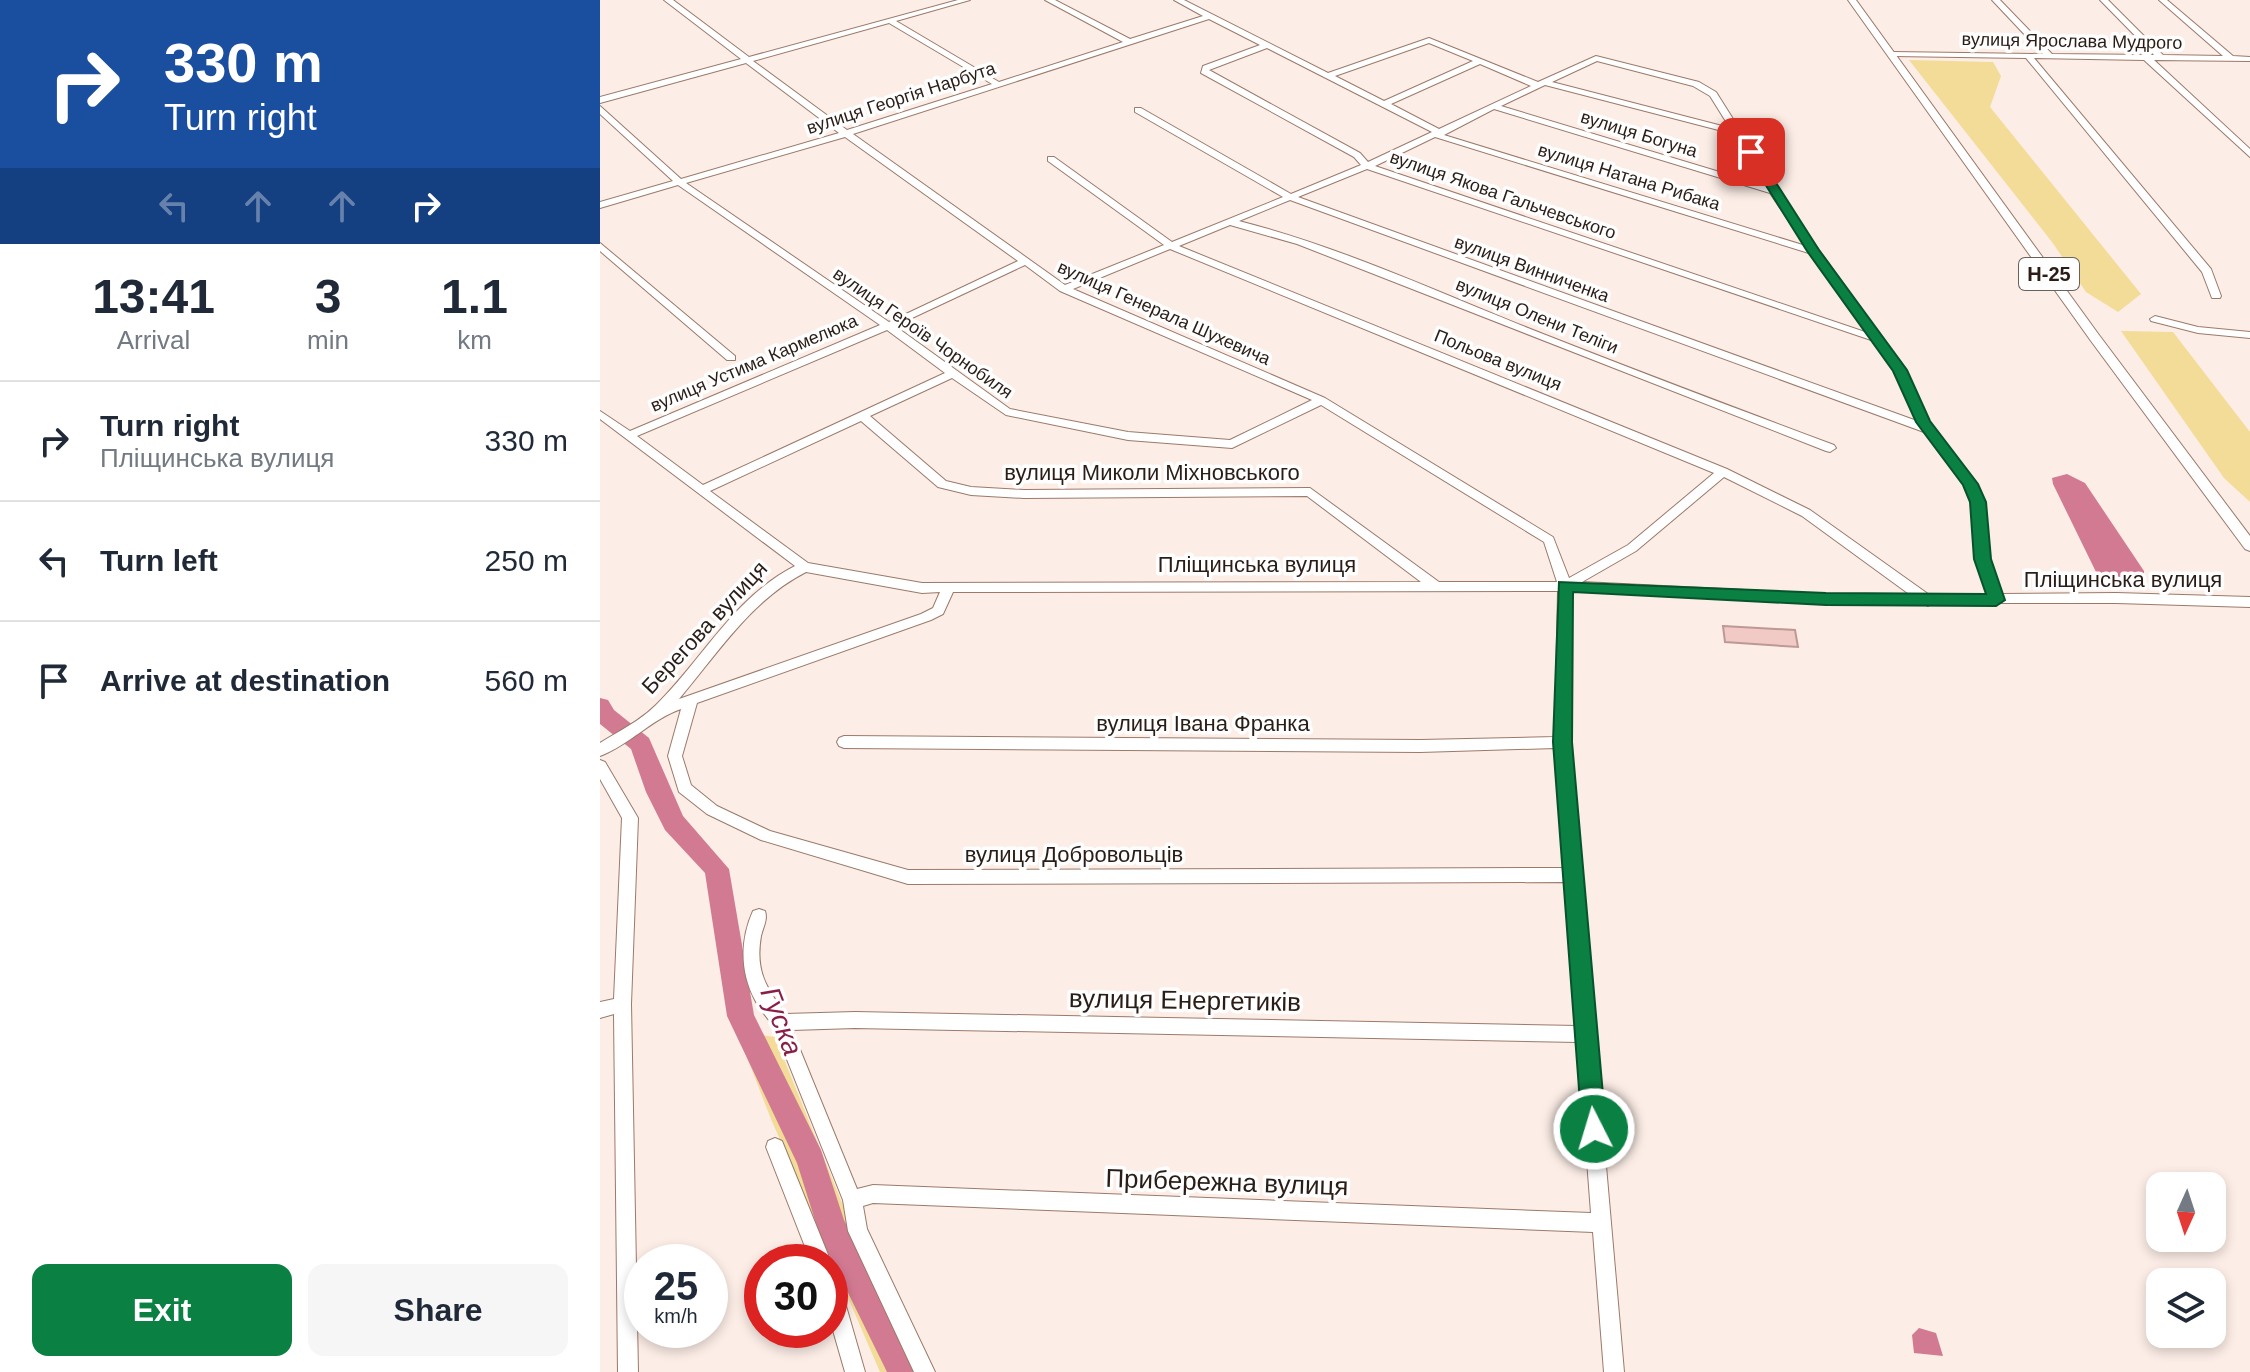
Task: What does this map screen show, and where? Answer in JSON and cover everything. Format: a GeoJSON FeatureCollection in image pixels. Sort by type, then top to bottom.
{"type":"FeatureCollection","features":[{"type":"Feature","properties":{"kind":"main road","name":"Н-25"},"geometry":{"type":"LineString","coordinates":[[1852,0],[2095,338],[2250,546]]}},
{"type":"Feature","properties":{"kind":"street","name":"вулиця Генерала Шухевича"},"geometry":{"type":"LineString","coordinates":[[668,0],[746,60],[1064,289],[1321,400],[1549,540],[1565,586]]}},
{"type":"Feature","properties":{"kind":"street"},"geometry":{"type":"LineString","coordinates":[[600,100],[966,0]]}},
{"type":"Feature","properties":{"kind":"street"},"geometry":{"type":"LineString","coordinates":[[1049,0],[1129,42]]}},
{"type":"Feature","properties":{"kind":"street","name":"вулиця Натана Рибака"},"geometry":{"type":"LineString","coordinates":[[1178,0],[1438,134],[1813,251]]}},
{"type":"Feature","properties":{"kind":"street"},"geometry":{"type":"LineString","coordinates":[[1996,0],[2050,56]]}},
{"type":"Feature","properties":{"kind":"street"},"geometry":{"type":"LineString","coordinates":[[2104,0],[2161,58]]}},
{"type":"Feature","properties":{"kind":"street"},"geometry":{"type":"LineString","coordinates":[[2163,0],[2231,59]]}},
{"type":"Feature","properties":{"kind":"street","name":"вулиця Георгія Нарбута"},"geometry":{"type":"LineString","coordinates":[[600,205],[847,133],[1209,16]]}},
{"type":"Feature","properties":{"kind":"street"},"geometry":{"type":"LineString","coordinates":[[890,21],[997,84]]}},
{"type":"Feature","properties":{"kind":"street"},"geometry":{"type":"LineString","coordinates":[[1327,76],[1429,40],[1478,62],[1542,84],[1740,133]]}},
{"type":"Feature","properties":{"kind":"street","name":"вулиця Якова Гальчевського"},"geometry":{"type":"LineString","coordinates":[[1267,45],[1204,71],[1357,155],[1367,166],[1874,338]]}},
{"type":"Feature","properties":{"kind":"street","name":"вулиця Ярослава Мудрого"},"geometry":{"type":"LineString","coordinates":[[1893,54],[2250,59]]}},
{"type":"Feature","properties":{"kind":"street"},"geometry":{"type":"LineString","coordinates":[[2028,56],[2207,271],[2216,296]]}},
{"type":"Feature","properties":{"kind":"street"},"geometry":{"type":"LineString","coordinates":[[1064,289],[1367,166],[1596,58],[1696,84],[1713,94],[1740,133],[1813,251],[1900,370],[1929,430],[1964,474],[1978,502],[1980,548],[1996,600]]}},
{"type":"Feature","properties":{"kind":"street"},"geometry":{"type":"LineString","coordinates":[[2147,58],[2250,154]]}},
{"type":"Feature","properties":{"kind":"street"},"geometry":{"type":"LineString","coordinates":[[1384,104],[1478,62]]}},
{"type":"Feature","properties":{"kind":"street","name":"вулиця Богуна"},"geometry":{"type":"LineString","coordinates":[[1496,107],[1774,191]]}},
{"type":"Feature","properties":{"kind":"street","name":"вулиця Героїв Чорнобиля"},"geometry":{"type":"LineString","coordinates":[[600,109],[679,182],[888,326],[1006,412],[1128,436],[1232,444],[1321,400]]}},
{"type":"Feature","properties":{"kind":"street","name":"вулиця Винниченка"},"geometry":{"type":"LineString","coordinates":[[1138,110],[1292,198],[1929,430]]}},
{"type":"Feature","properties":{"kind":"street","name":"Польова вулиця"},"geometry":{"type":"LineString","coordinates":[[1051,159],[1171,246],[1723,472],[1806,513],[1928,601]]}},
{"type":"Feature","properties":{"kind":"street","name":"вулиця Олени Теліги"},"geometry":{"type":"LineString","coordinates":[[1230,222],[1276,232],[1347,257],[1507,323],[1830,448]]}},
{"type":"Feature","properties":{"kind":"street"},"geometry":{"type":"LineString","coordinates":[[600,246],[731,358]]}},
{"type":"Feature","properties":{"kind":"street","name":"вулиця Устима Кармелюка"},"geometry":{"type":"LineString","coordinates":[[628,436],[888,326],[1024,262]]}},
{"type":"Feature","properties":{"kind":"street"},"geometry":{"type":"LineString","coordinates":[[2155,319],[2198,330],[2250,335]]}},
{"type":"Feature","properties":{"kind":"street"},"geometry":{"type":"LineString","coordinates":[[702,490],[954,373]]}},
{"type":"Feature","properties":{"kind":"street","name":"Пліщинська вулиця"},"geometry":{"type":"LineString","coordinates":[[600,414],[804,567],[922,588],[1565,586],[1928,601],[2116,598],[2250,602]]}},
{"type":"Feature","properties":{"kind":"street","name":"вулиця Миколи Міхновського"},"geometry":{"type":"LineString","coordinates":[[861,415],[942,484],[971,491],[1039,495],[1310,492],[1438,587]]}},
{"type":"Feature","properties":{"kind":"street"},"geometry":{"type":"LineString","coordinates":[[1614,1372],[1562,742],[1565,586],[1632,548],[1723,472]]}},
{"type":"Feature","properties":{"kind":"street","name":"Берегова вулиця"},"geometry":{"type":"LineString","coordinates":[[600,750],[659,711],[763,594],[784,575],[804,567]]}},
{"type":"Feature","properties":{"kind":"street"},"geometry":{"type":"LineString","coordinates":[[659,711],[926,617],[938,611],[949,588]]}},
{"type":"Feature","properties":{"kind":"street","name":"вулиця Добровольців"},"geometry":{"type":"LineString","coordinates":[[690,702],[675,756],[684,788],[712,810],[766,836],[908,877],[1573,875]]}},
{"type":"Feature","properties":{"kind":"street","name":"вулиця Івана Франка"},"geometry":{"type":"LineString","coordinates":[[844,742],[1420,746],[1562,742]]}},
{"type":"Feature","properties":{"kind":"street"},"geometry":{"type":"LineString","coordinates":[[600,766],[630,818],[622,1004],[628,1372]]}},
{"type":"Feature","properties":{"kind":"street"},"geometry":{"type":"LineString","coordinates":[[759,916],[751,970],[761,996],[783,1022],[785,1037],[852,1200],[858,1231],[925,1372]]}},
{"type":"Feature","properties":{"kind":"street"},"geometry":{"type":"LineString","coordinates":[[600,1010],[622,1004]]}},
{"type":"Feature","properties":{"kind":"street","name":"вулиця Енергетиків"},"geometry":{"type":"LineString","coordinates":[[783,1022],[855,1020],[1586,1034]]}},
{"type":"Feature","properties":{"kind":"street"},"geometry":{"type":"LineString","coordinates":[[775,1147],[814,1244]]}},
{"type":"Feature","properties":{"kind":"street","name":"Прибережна вулиця"},"geometry":{"type":"LineString","coordinates":[[852,1200],[873,1194],[1602,1223]]}},
{"type":"Feature","properties":{"kind":"street"},"geometry":{"type":"LineString","coordinates":[[848,1348],[855,1372]]}},
{"type":"Feature","properties":{"kind":"shaded area"},"geometry":{"type":"Polygon","coordinates":[[[1909,60],[1993,62],[2001,76],[1990,107],[2141,294],[2118,312],[2086,292],[2052,242],[1909,60]]]}},
{"type":"Feature","properties":{"kind":"shaded area"},"geometry":{"type":"Polygon","coordinates":[[[2121,331],[2173,332],[2250,432],[2250,502],[2224,478],[2121,331]]]}},
{"type":"Feature","properties":{"kind":"shaded area"},"geometry":{"type":"Polygon","coordinates":[[[2067,474],[2085,483],[2144,571],[2144,577],[2108,581],[2097,574],[2053,484],[2052,478],[2067,474]]]}},
{"type":"Feature","properties":{"kind":"shaded area"},"geometry":{"type":"Polygon","coordinates":[[[737,1032],[775,1037],[846,1213],[857,1257],[922,1372],[880,1372],[848,1298],[848,1244],[825,1244],[737,1032]]]}},
{"type":"Feature","properties":{"kind":"shaded area"},"geometry":{"type":"Polygon","coordinates":[[[1919,1328],[1936,1333],[1943,1356],[1914,1353],[1912,1335],[1919,1328]]]}},
{"type":"Feature","properties":{"kind":"building"},"geometry":{"type":"Polygon","coordinates":[[[1723,626],[1795,630],[1798,647],[1725,642],[1723,626]]]}},
{"type":"Feature","properties":{"kind":"waterway","name":"Гуска"},"geometry":{"type":"LineString","coordinates":[[600,706],[606,716],[641,744],[658,792],[674,823],[717,869],[741,1016],[811,1160],[831,1225],[904,1372]]}},
{"type":"Feature","properties":{"kind":"route"},"geometry":{"type":"LineString","coordinates":[[1594,1129],[1562,742],[1565,586],[1826,599],[1996,600],[1980,548],[1980,511],[1970,484],[1923,422],[1900,370],[1813,251],[1751,152]]}}]}
